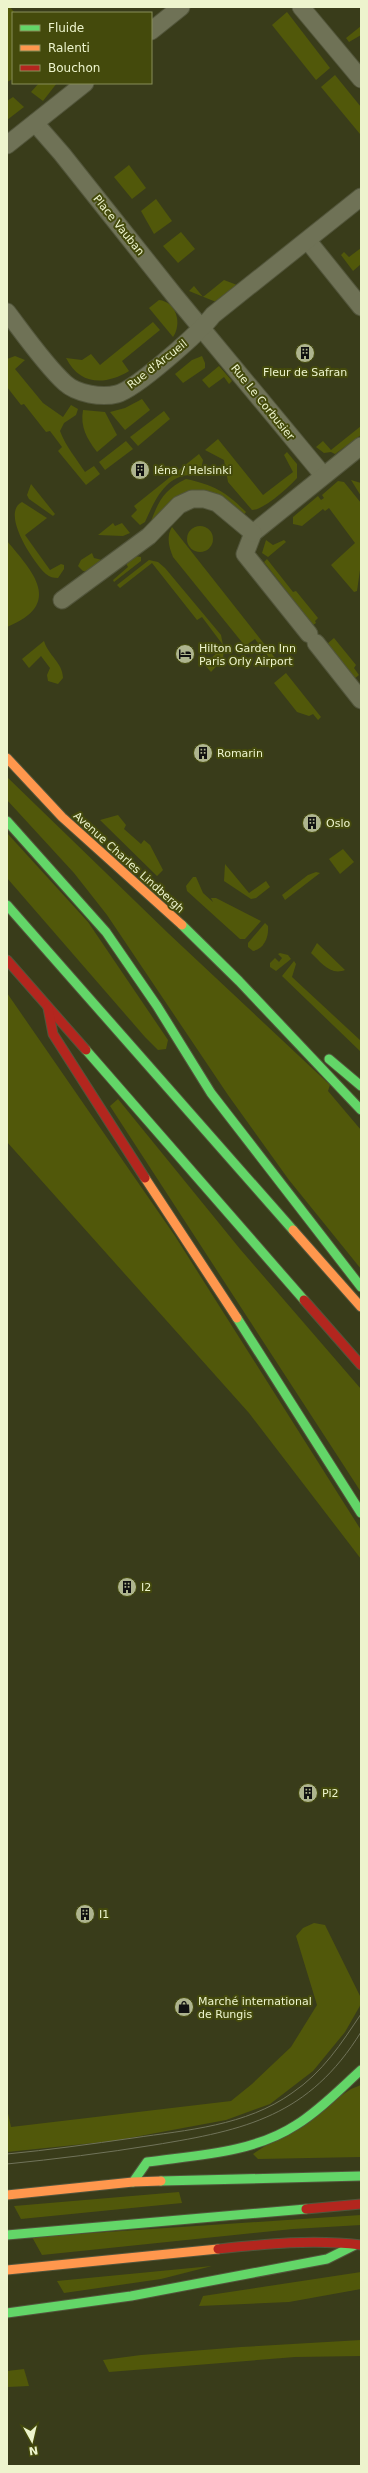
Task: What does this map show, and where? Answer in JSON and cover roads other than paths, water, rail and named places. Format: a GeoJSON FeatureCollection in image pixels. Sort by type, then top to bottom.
{"type":"FeatureCollection","features":[{"type":"Feature","properties":{"kind":"main road","name":"Avenue Charles Lindbergh"},"geometry":{"type":"LineString","coordinates":[[7,758],[62,817],[167,911],[239,981],[361,1110]]}},
{"type":"Feature","properties":{"kind":"main road"},"geometry":{"type":"LineString","coordinates":[[7,821],[106,932],[157,1006],[211,1093],[361,1287]]}},
{"type":"Feature","properties":{"kind":"main road"},"geometry":{"type":"LineString","coordinates":[[7,905],[361,1307]]}},
{"type":"Feature","properties":{"kind":"main road"},"geometry":{"type":"LineString","coordinates":[[7,960],[361,1365]]}},
{"type":"Feature","properties":{"kind":"main road","name":"Avenue Charles Lindbergh"},"geometry":{"type":"LineString","coordinates":[[239,981],[361,1086]]}},
{"type":"Feature","properties":{"kind":"main road"},"geometry":{"type":"LineString","coordinates":[[48,1008],[53,1034],[83,1083],[222,1295],[361,1513]]}},
{"type":"Feature","properties":{"kind":"main road"},"geometry":{"type":"LineString","coordinates":[[133,2182],[147,2162],[243,2146],[294,2126],[320,2107],[361,2070]]}},
{"type":"Feature","properties":{"kind":"main road"},"geometry":{"type":"LineString","coordinates":[[7,2196],[133,2182],[361,2176]]}},
{"type":"Feature","properties":{"kind":"main road"},"geometry":{"type":"LineString","coordinates":[[7,2235],[361,2204]]}},
{"type":"Feature","properties":{"kind":"main road"},"geometry":{"type":"LineString","coordinates":[[7,2270],[288,2242],[328,2241],[358,2245]]}},
{"type":"Feature","properties":{"kind":"main road"},"geometry":{"type":"LineString","coordinates":[[7,2313],[131,2296],[327,2259],[358,2245]]}},
{"type":"Feature","properties":{"kind":"street"},"geometry":{"type":"LineString","coordinates":[[152,30],[181,7]]}},
{"type":"Feature","properties":{"kind":"street"},"geometry":{"type":"LineString","coordinates":[[301,7],[361,79]]}},
{"type":"Feature","properties":{"kind":"street"},"geometry":{"type":"LineString","coordinates":[[7,145],[83,84]]}},
{"type":"Feature","properties":{"kind":"street","name":"Place Vauban"},"geometry":{"type":"LineString","coordinates":[[35,123],[62,154],[202,328]]}},
{"type":"Feature","properties":{"kind":"street","name":"Rue d'Arcueil"},"geometry":{"type":"LineString","coordinates":[[7,312],[65,384],[84,392],[100,395],[117,394],[131,387],[202,328],[213,315],[308,241],[361,197]]}},
{"type":"Feature","properties":{"kind":"street"},"geometry":{"type":"LineString","coordinates":[[308,241],[361,307]]}},
{"type":"Feature","properties":{"kind":"street","name":"Rue Le Corbusier"},"geometry":{"type":"LineString","coordinates":[[202,328],[323,475]]}},
{"type":"Feature","properties":{"kind":"street"},"geometry":{"type":"LineString","coordinates":[[361,446],[323,475],[253,533],[245,554],[361,700]]}},
{"type":"Feature","properties":{"kind":"street"},"geometry":{"type":"LineString","coordinates":[[62,600],[149,536],[179,505],[192,499],[204,499],[217,503],[253,533]]}},
{"type":"Feature","properties":{"kind":"tram line"},"geometry":{"type":"LineString","coordinates":[[7,2154],[70,2147],[195,2129],[236,2120],[255,2113],[292,2093],[313,2076],[339,2047],[361,2014]]}},
{"type":"Feature","properties":{"kind":"tram line"},"geometry":{"type":"LineString","coordinates":[[7,2164],[80,2156],[154,2145],[218,2133],[246,2125],[297,2101],[320,2083],[341,2060],[361,2032]]}},
{"type":"Feature","properties":{"kind":"place","name":"Fleur de Safran"},"geometry":{"type":"Point","coordinates":[305,353]}},
{"type":"Feature","properties":{"kind":"place","name":"Iéna / Helsinki"},"geometry":{"type":"Point","coordinates":[140,470]}},
{"type":"Feature","properties":{"kind":"place","name":"Hilton Garden Inn Paris Orly Airport"},"geometry":{"type":"Point","coordinates":[185,654]}},
{"type":"Feature","properties":{"kind":"place","name":"Romarin"},"geometry":{"type":"Point","coordinates":[203,753]}},
{"type":"Feature","properties":{"kind":"place","name":"Oslo"},"geometry":{"type":"Point","coordinates":[312,823]}},
{"type":"Feature","properties":{"kind":"place","name":"I2"},"geometry":{"type":"Point","coordinates":[127,1587]}},
{"type":"Feature","properties":{"kind":"place","name":"Pi2"},"geometry":{"type":"Point","coordinates":[308,1793]}},
{"type":"Feature","properties":{"kind":"place","name":"I1"},"geometry":{"type":"Point","coordinates":[85,1914]}},
{"type":"Feature","properties":{"kind":"place","name":"Marché international de Rungis"},"geometry":{"type":"Point","coordinates":[184,2007]}}]}
